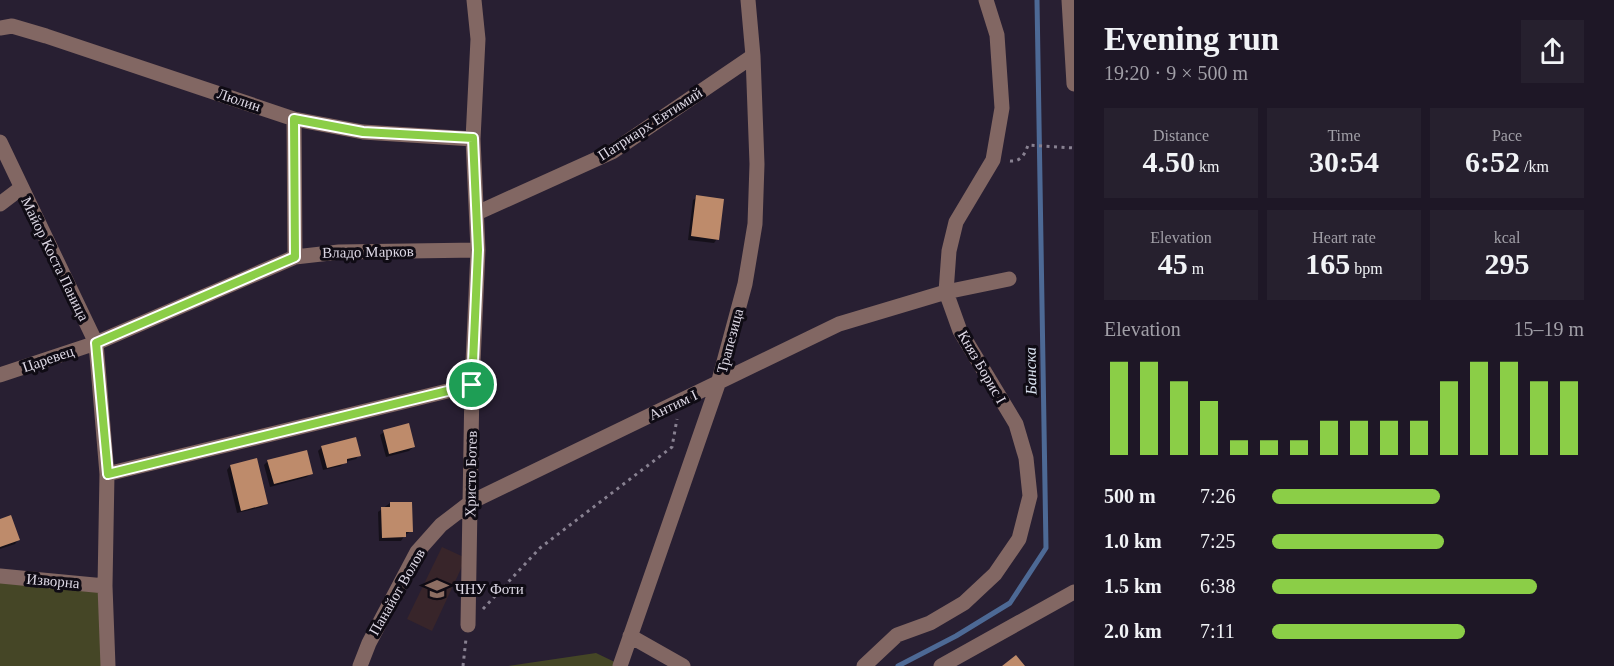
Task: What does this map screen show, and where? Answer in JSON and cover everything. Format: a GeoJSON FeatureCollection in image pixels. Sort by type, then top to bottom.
{"type":"FeatureCollection","features":[{"type":"Feature","properties":{"kind":"street","name":"Христо Ботев"},"geometry":{"type":"LineString","coordinates":[[468,626],[472,385],[478,250],[473,138],[478,39],[474,0]]}},
{"type":"Feature","properties":{"kind":"street","name":"Трапезица"},"geometry":{"type":"LineString","coordinates":[[620,666],[718,384],[745,284],[755,224],[757,164],[753,56],[748,0]]}},
{"type":"Feature","properties":{"kind":"street","name":"Княз Борис I"},"geometry":{"type":"LineString","coordinates":[[864,666],[897,635],[930,622],[964,603],[995,574],[1019,539],[1030,496],[1026,458],[1016,424],[960,331],[946,292],[949,251],[956,222],[993,160],[1002,108],[998,35],[986,0]]}},
{"type":"Feature","properties":{"kind":"street"},"geometry":{"type":"LineString","coordinates":[[1069,0],[1074,84]]}},
{"type":"Feature","properties":{"kind":"street"},"geometry":{"type":"LineString","coordinates":[[0,14],[6,27]]}},
{"type":"Feature","properties":{"kind":"street","name":"Люлин"},"geometry":{"type":"LineString","coordinates":[[6,27],[46,36],[294,119],[363,132],[473,138]]}},
{"type":"Feature","properties":{"kind":"street","name":"Патриарх Евтимий"},"geometry":{"type":"LineString","coordinates":[[477,213],[612,152],[753,56]]}},
{"type":"Feature","properties":{"kind":"street"},"geometry":{"type":"LineString","coordinates":[[294,119],[295,257]]}},
{"type":"Feature","properties":{"kind":"street","name":"Майор Коста Паница"},"geometry":{"type":"LineString","coordinates":[[0,142],[96,343],[108,474],[105,586],[108,666]]}},
{"type":"Feature","properties":{"kind":"street"},"geometry":{"type":"LineString","coordinates":[[0,204],[21,188]]}},
{"type":"Feature","properties":{"kind":"street","name":"Владо Марков"},"geometry":{"type":"LineString","coordinates":[[96,343],[295,257],[339,252],[478,250]]}},
{"type":"Feature","properties":{"kind":"street","name":"Антим I"},"geometry":{"type":"LineString","coordinates":[[471,502],[839,324],[946,292],[1009,279]]}},
{"type":"Feature","properties":{"kind":"street","name":"Царевец"},"geometry":{"type":"LineString","coordinates":[[0,375],[96,343]]}},
{"type":"Feature","properties":{"kind":"street"},"geometry":{"type":"LineString","coordinates":[[108,474],[472,385]]}},
{"type":"Feature","properties":{"kind":"street","name":"Панайот Волов"},"geometry":{"type":"LineString","coordinates":[[360,666],[369,643],[417,552],[441,525],[471,502]]}},
{"type":"Feature","properties":{"kind":"street","name":"Изворна"},"geometry":{"type":"LineString","coordinates":[[0,576],[105,586]]}},
{"type":"Feature","properties":{"kind":"street"},"geometry":{"type":"LineString","coordinates":[[941,666],[1074,592]]}},
{"type":"Feature","properties":{"kind":"street"},"geometry":{"type":"LineString","coordinates":[[630,636],[683,666]]}},
{"type":"Feature","properties":{"kind":"path"},"geometry":{"type":"LineString","coordinates":[[993,160],[1014,161],[1025,154],[1028,145],[1074,148]]}},
{"type":"Feature","properties":{"kind":"path"},"geometry":{"type":"LineString","coordinates":[[463,666],[468,626],[540,548],[672,447],[680,402]]}},
{"type":"Feature","properties":{"kind":"shaded area","name":"ЧНУ Фоти"},"geometry":{"type":"Polygon","coordinates":[[[442,547],[466,558],[432,631],[407,619],[442,547]]]}},
{"type":"Feature","properties":{"kind":"green space"},"geometry":{"type":"Polygon","coordinates":[[[0,580],[105,586],[103,666],[0,666],[0,580]]]}},
{"type":"Feature","properties":{"kind":"green space"},"geometry":{"type":"Polygon","coordinates":[[[596,653],[623,666],[508,666],[596,653]]]}},
{"type":"Feature","properties":{"kind":"building"},"geometry":{"type":"Polygon","coordinates":[[[696,195],[724,199],[719,240],[691,236],[696,195]]]}},
{"type":"Feature","properties":{"kind":"building"},"geometry":{"type":"Polygon","coordinates":[[[409,423],[415,447],[389,454],[383,430],[409,423]]]}},
{"type":"Feature","properties":{"kind":"building"},"geometry":{"type":"Polygon","coordinates":[[[356,437],[361,456],[347,459],[347,463],[327,468],[321,446],[356,437]]]}},
{"type":"Feature","properties":{"kind":"building"},"geometry":{"type":"Polygon","coordinates":[[[307,450],[313,474],[274,484],[267,460],[307,450]]]}},
{"type":"Feature","properties":{"kind":"building"},"geometry":{"type":"Polygon","coordinates":[[[257,458],[268,504],[241,511],[230,465],[257,458]]]}},
{"type":"Feature","properties":{"kind":"building"},"geometry":{"type":"Polygon","coordinates":[[[390,502],[412,502],[413,532],[406,532],[406,537],[382,538],[381,507],[390,507],[390,502]]]}},
{"type":"Feature","properties":{"kind":"building"},"geometry":{"type":"Polygon","coordinates":[[[11,515],[20,540],[0,547],[0,519],[11,515]]]}},
{"type":"Feature","properties":{"kind":"building"},"geometry":{"type":"Polygon","coordinates":[[[1016,655],[1025,666],[1002,666],[1016,655]]]}},
{"type":"Feature","properties":{"kind":"waterway","name":"Банска"},"geometry":{"type":"LineString","coordinates":[[898,666],[956,636],[1010,603],[1046,548],[1037,0]]}},
{"type":"Feature","properties":{"kind":"place","name":"ЧНУ Фоти"},"geometry":{"type":"Point","coordinates":[437,589]}},
{"type":"Feature","properties":{"kind":"route"},"geometry":{"type":"LineString","coordinates":[[294,119],[363,132],[473,138],[478,250],[472,385],[108,474],[96,343],[295,257],[294,119]]}}]}
